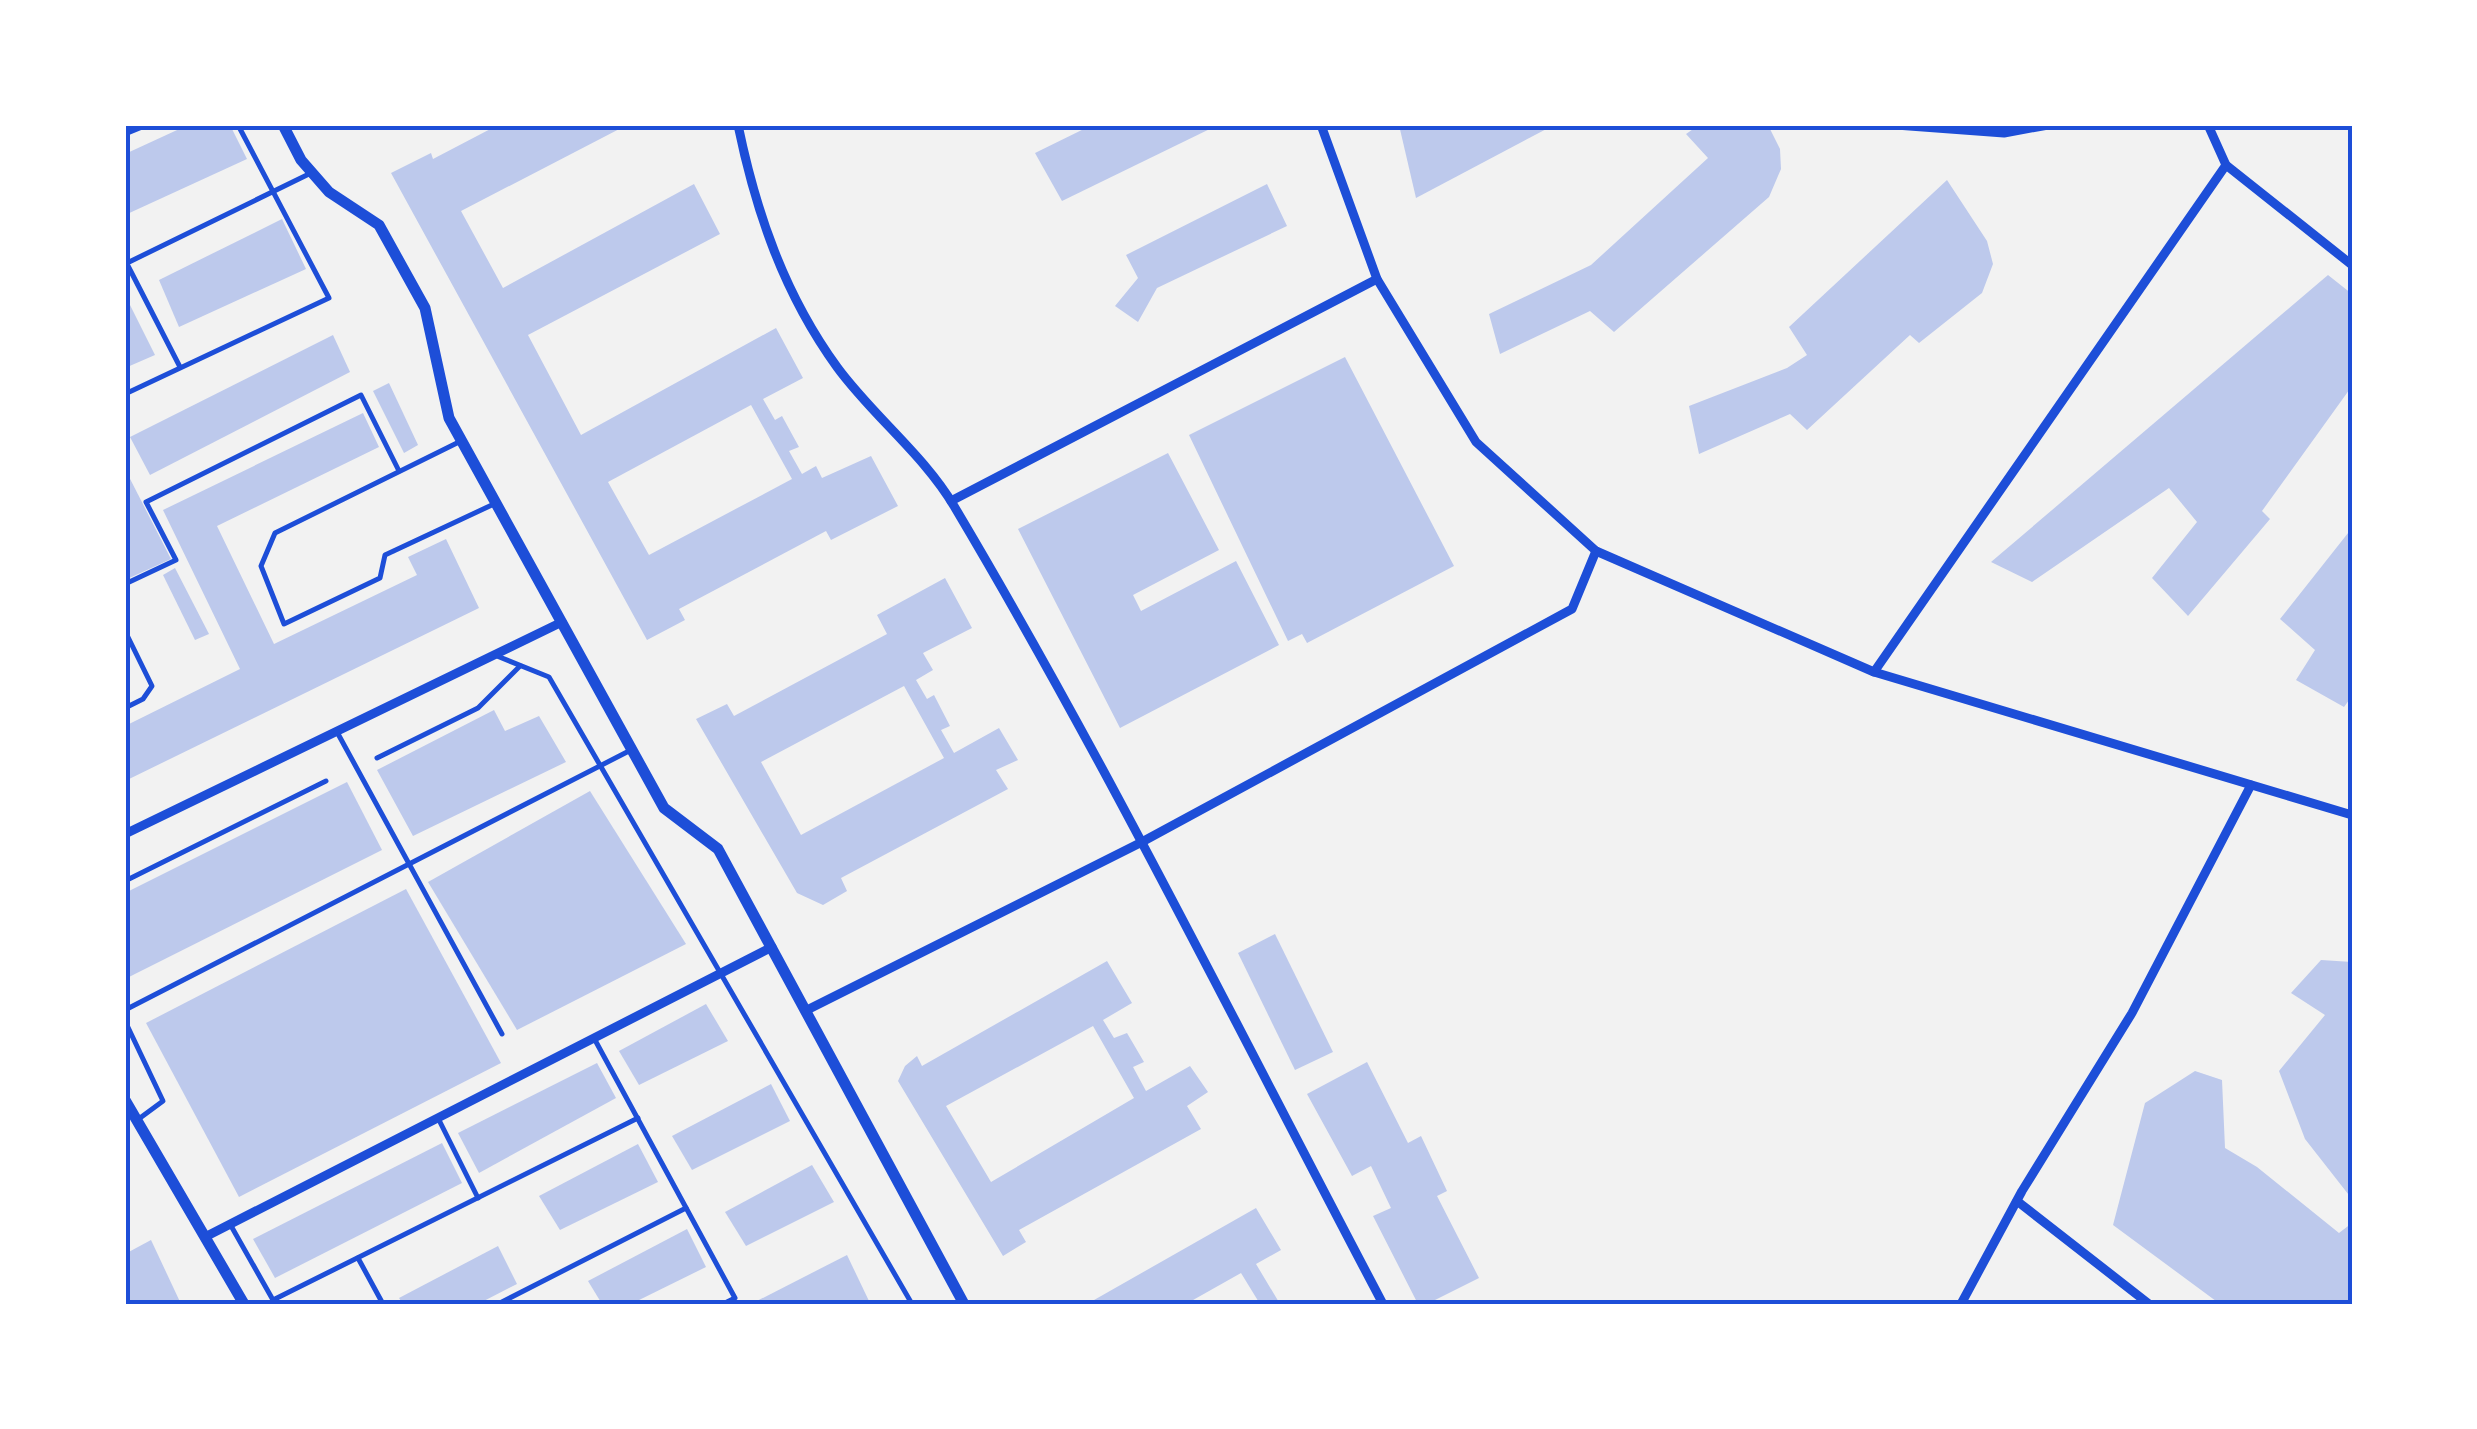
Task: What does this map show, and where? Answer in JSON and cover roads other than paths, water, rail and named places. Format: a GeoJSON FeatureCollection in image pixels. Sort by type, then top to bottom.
{"type":"FeatureCollection","features":[{"type":"Feature","properties":{"kind":"street"},"geometry":{"type":"LineString","coordinates":[[283,125],[312,172],[330,192],[378,224],[425,308],[449,418],[664,808],[718,849],[964,1304]]}},
{"type":"Feature","properties":{"kind":"street"},"geometry":{"type":"LineString","coordinates":[[738,125],[755,204],[788,287],[837,367],[951,501],[1140,843],[1383,1304]]}},
{"type":"Feature","properties":{"kind":"street"},"geometry":{"type":"LineString","coordinates":[[1321,125],[1377,280],[1476,442],[1596,551],[1874,672],[2352,815]]}},
{"type":"Feature","properties":{"kind":"street"},"geometry":{"type":"LineString","coordinates":[[1896,125],[2004,133],[2048,125]]}},
{"type":"Feature","properties":{"kind":"street"},"geometry":{"type":"LineString","coordinates":[[2208,125],[2226,164],[2352,265]]}},
{"type":"Feature","properties":{"kind":"street"},"geometry":{"type":"LineString","coordinates":[[1874,672],[2226,164]]}},
{"type":"Feature","properties":{"kind":"street"},"geometry":{"type":"LineString","coordinates":[[951,501],[1377,280]]}},
{"type":"Feature","properties":{"kind":"street"},"geometry":{"type":"LineString","coordinates":[[807,1010],[1140,843],[1572,610],[1596,551]]}},
{"type":"Feature","properties":{"kind":"street"},"geometry":{"type":"LineString","coordinates":[[125,834],[562,622]]}},
{"type":"Feature","properties":{"kind":"street"},"geometry":{"type":"LineString","coordinates":[[1961,1304],[2017,1202],[2132,1013],[2251,784]]}},
{"type":"Feature","properties":{"kind":"street"},"geometry":{"type":"LineString","coordinates":[[205,1237],[772,947]]}},
{"type":"Feature","properties":{"kind":"street"},"geometry":{"type":"LineString","coordinates":[[126,1104],[244,1304]]}},
{"type":"Feature","properties":{"kind":"street"},"geometry":{"type":"LineString","coordinates":[[2017,1202],[2150,1304]]}},
{"type":"Feature","properties":{"kind":"lane"},"geometry":{"type":"LineString","coordinates":[[125,134],[147,125]]}},
{"type":"Feature","properties":{"kind":"lane"},"geometry":{"type":"LineString","coordinates":[[125,394],[330,298],[238,125]]}},
{"type":"Feature","properties":{"kind":"lane"},"geometry":{"type":"LineString","coordinates":[[180,367],[126,262],[312,172]]}},
{"type":"Feature","properties":{"kind":"lane"},"geometry":{"type":"LineString","coordinates":[[125,584],[176,560],[146,502],[361,395],[399,471]]}},
{"type":"Feature","properties":{"kind":"lane"},"geometry":{"type":"LineString","coordinates":[[462,441],[274,533],[260,566],[284,624],[380,578],[384,555],[496,503]]}},
{"type":"Feature","properties":{"kind":"lane"},"geometry":{"type":"LineString","coordinates":[[125,630],[152,686],[143,699],[125,708]]}},
{"type":"Feature","properties":{"kind":"lane"},"geometry":{"type":"LineString","coordinates":[[494,655],[550,677],[718,974],[912,1304]]}},
{"type":"Feature","properties":{"kind":"lane"},"geometry":{"type":"LineString","coordinates":[[377,758],[478,708],[520,665]]}},
{"type":"Feature","properties":{"kind":"lane"},"geometry":{"type":"LineString","coordinates":[[337,732],[502,1034]]}},
{"type":"Feature","properties":{"kind":"lane"},"geometry":{"type":"LineString","coordinates":[[125,1010],[632,750]]}},
{"type":"Feature","properties":{"kind":"lane"},"geometry":{"type":"LineString","coordinates":[[125,880],[326,781]]}},
{"type":"Feature","properties":{"kind":"lane"},"geometry":{"type":"LineString","coordinates":[[125,1021],[162,1101],[137,1120]]}},
{"type":"Feature","properties":{"kind":"lane"},"geometry":{"type":"LineString","coordinates":[[594,1038],[735,1298],[723,1304]]}},
{"type":"Feature","properties":{"kind":"lane"},"geometry":{"type":"LineString","coordinates":[[438,1118],[478,1198]]}},
{"type":"Feature","properties":{"kind":"lane"},"geometry":{"type":"LineString","coordinates":[[230,1224],[273,1300],[638,1118]]}},
{"type":"Feature","properties":{"kind":"lane"},"geometry":{"type":"LineString","coordinates":[[498,1304],[686,1208]]}},
{"type":"Feature","properties":{"kind":"lane"},"geometry":{"type":"LineString","coordinates":[[358,1258],[384,1304]]}}]}
